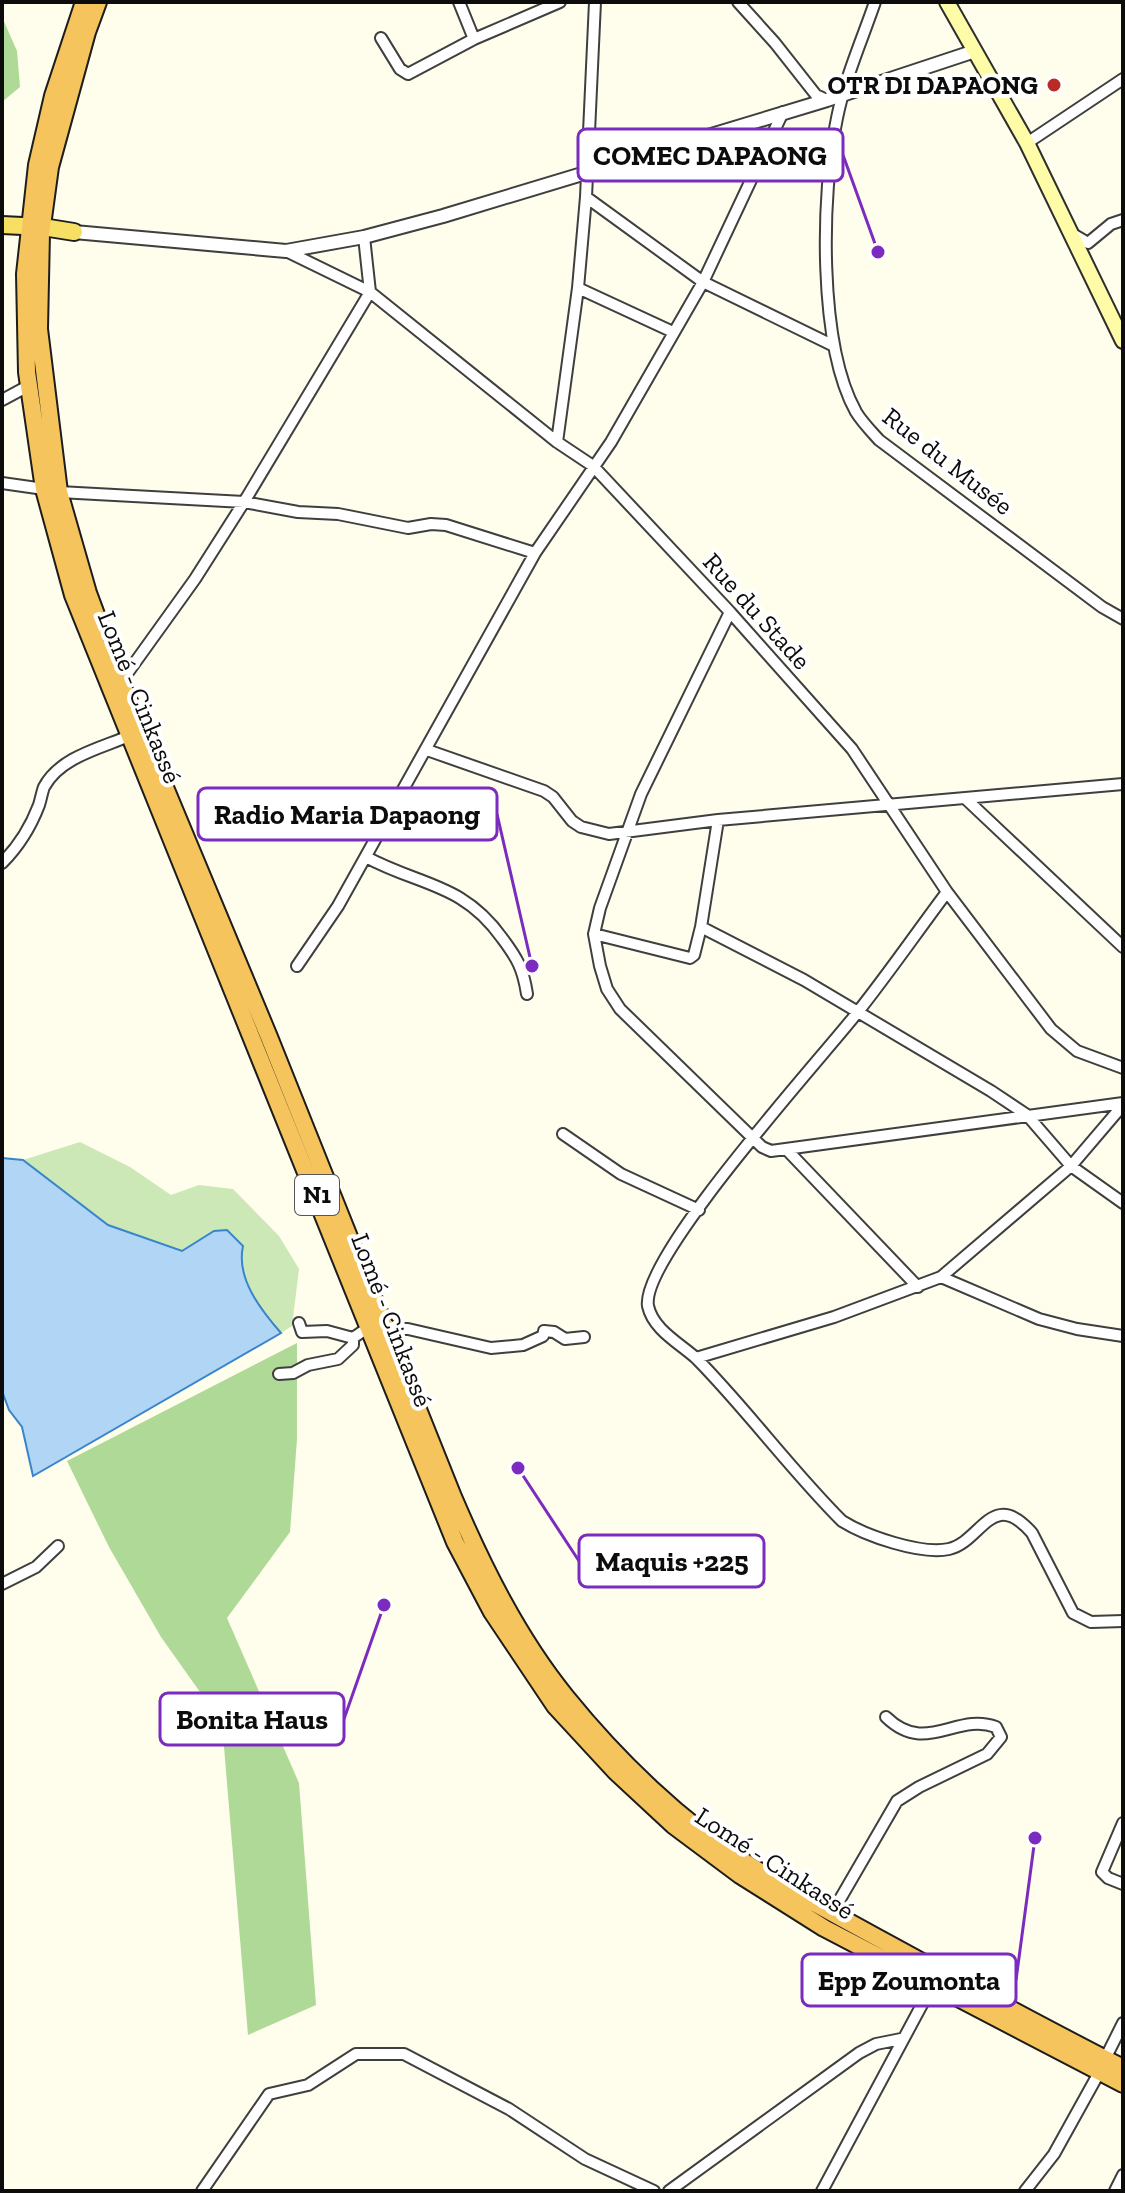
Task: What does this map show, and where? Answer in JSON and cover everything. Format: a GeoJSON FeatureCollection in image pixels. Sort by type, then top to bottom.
{"type":"FeatureCollection","features":[{"type":"Feature","properties":{"kind":"highway","name":"Lomé - Cinkassé"},"geometry":{"type":"LineString","coordinates":[[52,490],[39,329],[37,165],[53,96],[84,2]]}},
{"type":"Feature","properties":{"kind":"highway","name":"Lomé - Cinkassé"},"geometry":{"type":"LineString","coordinates":[[98,2],[50,167],[25,286],[30,385],[73,595],[116,685],[263,1024],[455,1542],[492,1612],[560,1701],[616,1772],[673,1825],[705,1850],[824,1928],[933,1984],[1005,2013]]}},
{"type":"Feature","properties":{"kind":"highway","name":"Lomé - Cinkassé"},"geometry":{"type":"LineString","coordinates":[[116,685],[129,736],[375,1324]]}},
{"type":"Feature","properties":{"kind":"highway","name":"Lomé - Cinkassé"},"geometry":{"type":"LineString","coordinates":[[560,1701],[681,1814],[747,1863],[1005,2013],[1103,2065],[1123,2084]]}},
{"type":"Feature","properties":{"kind":"highway","name":"Lomé - Cinkassé"},"geometry":{"type":"LineString","coordinates":[[1103,2065],[1123,2068]]}},
{"type":"Feature","properties":{"kind":"main road"},"geometry":{"type":"LineString","coordinates":[[947,2],[1027,143],[1069,231],[1119,323],[1123,341]]}},
{"type":"Feature","properties":{"kind":"main road"},"geometry":{"type":"LineString","coordinates":[[2,225],[74,232]]}},
{"type":"Feature","properties":{"kind":"main road"},"geometry":{"type":"LineString","coordinates":[[2,232],[36,230]]}},
{"type":"Feature","properties":{"kind":"street"},"geometry":{"type":"LineString","coordinates":[[459,2],[474,39]]}},
{"type":"Feature","properties":{"kind":"street"},"geometry":{"type":"LineString","coordinates":[[381,38],[405,74],[474,39],[560,2]]}},
{"type":"Feature","properties":{"kind":"street"},"geometry":{"type":"LineString","coordinates":[[557,442],[578,288],[586,197],[595,2]]}},
{"type":"Feature","properties":{"kind":"street"},"geometry":{"type":"LineString","coordinates":[[738,2],[816,95],[827,100]]}},
{"type":"Feature","properties":{"kind":"street","name":"Rue du Musée"},"geometry":{"type":"LineString","coordinates":[[875,2],[836,119],[828,197],[832,345],[855,411],[879,440],[1102,607],[1123,619]]}},
{"type":"Feature","properties":{"kind":"street"},"geometry":{"type":"LineString","coordinates":[[74,232],[286,251],[364,237],[827,100],[975,51]]}},
{"type":"Feature","properties":{"kind":"street"},"geometry":{"type":"LineString","coordinates":[[1027,143],[1123,79]]}},
{"type":"Feature","properties":{"kind":"street"},"geometry":{"type":"LineString","coordinates":[[297,966],[326,926],[366,857],[535,553],[628,414],[703,282],[783,112]]}},
{"type":"Feature","properties":{"kind":"street"},"geometry":{"type":"LineString","coordinates":[[586,197],[703,282],[832,345]]}},
{"type":"Feature","properties":{"kind":"street"},"geometry":{"type":"LineString","coordinates":[[1069,231],[1088,243],[1111,224],[1123,220]]}},
{"type":"Feature","properties":{"kind":"street"},"geometry":{"type":"LineString","coordinates":[[116,685],[195,579],[370,292],[364,237]]}},
{"type":"Feature","properties":{"kind":"street","name":"Rue du Stade"},"geometry":{"type":"LineString","coordinates":[[286,251],[370,292],[557,442],[593,466],[730,612],[852,749],[947,892],[1051,1029],[1077,1051],[1123,1068]]}},
{"type":"Feature","properties":{"kind":"street"},"geometry":{"type":"LineString","coordinates":[[578,288],[673,332]]}},
{"type":"Feature","properties":{"kind":"street"},"geometry":{"type":"LineString","coordinates":[[2,400],[30,385]]}},
{"type":"Feature","properties":{"kind":"street"},"geometry":{"type":"LineString","coordinates":[[2,483],[52,490],[244,502],[298,512],[338,514],[408,528],[446,525],[535,553]]}},
{"type":"Feature","properties":{"kind":"street"},"geometry":{"type":"LineString","coordinates":[[730,612],[641,794],[600,908],[594,934],[604,979],[620,1009],[767,1150],[787,1150],[1123,1104]]}},
{"type":"Feature","properties":{"kind":"street"},"geometry":{"type":"LineString","coordinates":[[2,863],[23,837],[45,786],[59,769],[72,759],[129,736]]}},
{"type":"Feature","properties":{"kind":"street"},"geometry":{"type":"LineString","coordinates":[[427,750],[544,791],[581,827],[609,834],[718,820],[1123,784]]}},
{"type":"Feature","properties":{"kind":"street"},"geometry":{"type":"LineString","coordinates":[[967,800],[1123,947]]}},
{"type":"Feature","properties":{"kind":"street"},"geometry":{"type":"LineString","coordinates":[[594,934],[690,958],[694,955],[718,820]]}},
{"type":"Feature","properties":{"kind":"street"},"geometry":{"type":"LineString","coordinates":[[366,857],[393,872],[437,885],[468,901],[486,916],[518,959],[527,994]]}},
{"type":"Feature","properties":{"kind":"street"},"geometry":{"type":"LineString","coordinates":[[947,892],[857,1013],[752,1136],[668,1251],[655,1274],[648,1300],[649,1310],[654,1320],[696,1358],[831,1510],[856,1530],[922,1548],[952,1549],[991,1518],[1012,1516],[1032,1533],[1073,1613],[1091,1622],[1123,1621]]}},
{"type":"Feature","properties":{"kind":"street"},"geometry":{"type":"LineString","coordinates":[[701,927],[804,980],[1027,1115],[1071,1166],[1123,1203]]}},
{"type":"Feature","properties":{"kind":"street"},"geometry":{"type":"LineString","coordinates":[[696,1358],[834,1317],[941,1277],[1071,1166],[1123,1104]]}},
{"type":"Feature","properties":{"kind":"street"},"geometry":{"type":"LineString","coordinates":[[563,1134],[621,1174],[699,1210]]}},
{"type":"Feature","properties":{"kind":"street"},"geometry":{"type":"LineString","coordinates":[[787,1150],[918,1287]]}},
{"type":"Feature","properties":{"kind":"street"},"geometry":{"type":"LineString","coordinates":[[941,1277],[1039,1319],[1123,1336]]}},
{"type":"Feature","properties":{"kind":"street"},"geometry":{"type":"LineString","coordinates":[[299,1323],[302,1332],[327,1331],[353,1338],[375,1324],[491,1348],[523,1345],[543,1336],[544,1331],[554,1332],[565,1339],[584,1337]]}},
{"type":"Feature","properties":{"kind":"street"},"geometry":{"type":"LineString","coordinates":[[279,1374],[293,1373],[308,1365],[338,1359],[353,1345],[353,1338]]}},
{"type":"Feature","properties":{"kind":"street"},"geometry":{"type":"LineString","coordinates":[[2,1584],[36,1567],[58,1546]]}},
{"type":"Feature","properties":{"kind":"street"},"geometry":{"type":"LineString","coordinates":[[832,1913],[897,1801],[987,1754],[1001,1737],[996,1727],[984,1724],[917,1734],[905,1732],[886,1717]]}},
{"type":"Feature","properties":{"kind":"street"},"geometry":{"type":"LineString","coordinates":[[1123,1823],[1102,1872],[1123,1884]]}},
{"type":"Feature","properties":{"kind":"street"},"geometry":{"type":"LineString","coordinates":[[822,2191],[933,1984]]}},
{"type":"Feature","properties":{"kind":"street"},"geometry":{"type":"LineString","coordinates":[[1025,2191],[1054,2154],[1123,2023]]}},
{"type":"Feature","properties":{"kind":"street"},"geometry":{"type":"LineString","coordinates":[[669,2191],[859,2053],[876,2044],[901,2039]]}},
{"type":"Feature","properties":{"kind":"street"},"geometry":{"type":"LineString","coordinates":[[202,2191],[269,2094],[308,2085],[356,2054],[404,2054],[509,2109],[585,2159],[654,2191]]}},
{"type":"Feature","properties":{"kind":"street"},"geometry":{"type":"LineString","coordinates":[[1115,2191],[1123,2175]]}},
{"type":"Feature","properties":{"kind":"green space"},"geometry":{"type":"Polygon","coordinates":[[[2,17],[17,51],[20,87],[2,102],[2,17]]]}},
{"type":"Feature","properties":{"kind":"green space"},"geometry":{"type":"Polygon","coordinates":[[[80,1142],[130,1167],[171,1195],[199,1185],[233,1189],[279,1236],[299,1269],[292,1326],[281,1333],[255,1302],[240,1261],[214,1231],[182,1252],[108,1225],[23,1160],[80,1142]]]}},
{"type":"Feature","properties":{"kind":"green space"},"geometry":{"type":"Polygon","coordinates":[[[297,1343],[297,1439],[290,1532],[227,1618],[299,1783],[316,2005],[248,2035],[222,1723],[161,1637],[109,1547],[67,1461],[297,1343]]]}},
{"type":"Feature","properties":{"kind":"water"},"geometry":{"type":"Polygon","coordinates":[[[2,1158],[23,1160],[108,1225],[182,1251],[214,1231],[227,1230],[243,1246],[246,1281],[265,1314],[281,1333],[33,1476],[22,1427],[9,1410],[2,1391],[2,1158]]]}},
{"type":"Feature","properties":{"kind":"place","name":"OTR DI DAPAONG"},"geometry":{"type":"Point","coordinates":[1054,85]}},
{"type":"Feature","properties":{"kind":"place","name":"COMEC DAPAONG"},"geometry":{"type":"Point","coordinates":[878,252]}},
{"type":"Feature","properties":{"kind":"place","name":"Radio Maria Dapaong"},"geometry":{"type":"Point","coordinates":[532,966]}},
{"type":"Feature","properties":{"kind":"place","name":"Maquis +225"},"geometry":{"type":"Point","coordinates":[518,1468]}},
{"type":"Feature","properties":{"kind":"place","name":"Bonita Haus"},"geometry":{"type":"Point","coordinates":[384,1605]}},
{"type":"Feature","properties":{"kind":"place","name":"Epp Zoumonta"},"geometry":{"type":"Point","coordinates":[1035,1838]}}]}
